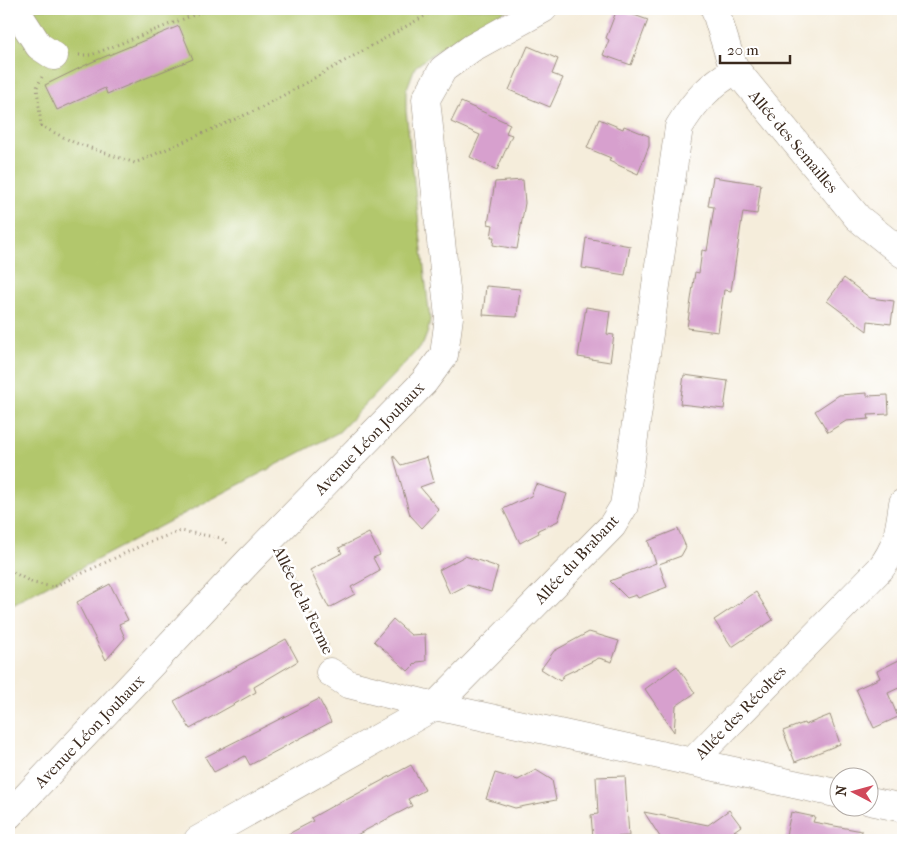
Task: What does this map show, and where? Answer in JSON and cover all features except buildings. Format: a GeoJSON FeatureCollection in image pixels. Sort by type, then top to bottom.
{"type":"FeatureCollection","features":[{"type":"Feature","properties":{"kind":"street"},"geometry":{"type":"LineString","coordinates":[[15,9],[38,46],[54,56]]}},
{"type":"Feature","properties":{"kind":"street","name":"Avenue Léon Jouhaux"},"geometry":{"type":"LineString","coordinates":[[9,815],[273,537],[424,382],[444,355],[449,317],[426,99],[443,69],[472,48],[543,9]]}},
{"type":"Feature","properties":{"kind":"street","name":"Allée des Semailles"},"geometry":{"type":"LineString","coordinates":[[715,9],[730,58],[736,70],[858,218],[903,254]]}},
{"type":"Feature","properties":{"kind":"street","name":"Allée du Brabant"},"geometry":{"type":"LineString","coordinates":[[198,840],[435,706],[612,526],[624,506],[679,127],[691,107],[703,94],[736,70]]}},
{"type":"Feature","properties":{"kind":"street","name":"Allée des Récoltes"},"geometry":{"type":"LineString","coordinates":[[435,706],[692,762],[892,555],[898,537],[903,503]]}},
{"type":"Feature","properties":{"kind":"street","name":"Allée de la Ferme"},"geometry":{"type":"LineString","coordinates":[[330,672],[348,684],[435,706]]}},
{"type":"Feature","properties":{"kind":"street"},"geometry":{"type":"LineString","coordinates":[[692,762],[830,792]]}},
{"type":"Feature","properties":{"kind":"street"},"geometry":{"type":"LineString","coordinates":[[880,803],[903,808]]}},
{"type":"Feature","properties":{"kind":"path"},"geometry":{"type":"LineString","coordinates":[[209,9],[91,55],[54,56],[37,86],[41,126],[73,142],[135,163],[261,108],[437,9]]}},
{"type":"Feature","properties":{"kind":"path"},"geometry":{"type":"LineString","coordinates":[[9,570],[33,583],[53,587],[149,542],[180,531],[220,538],[250,561]]}},
{"type":"Feature","properties":{"kind":"path","name":"Allée de la Ferme"},"geometry":{"type":"LineString","coordinates":[[273,537],[334,656],[330,672]]}},
{"type":"Feature","properties":{"kind":"green space"},"geometry":{"type":"Polygon","coordinates":[[[9,9],[508,9],[441,48],[415,67],[406,91],[406,111],[430,320],[423,344],[339,432],[9,606],[9,9]]]}}]}
